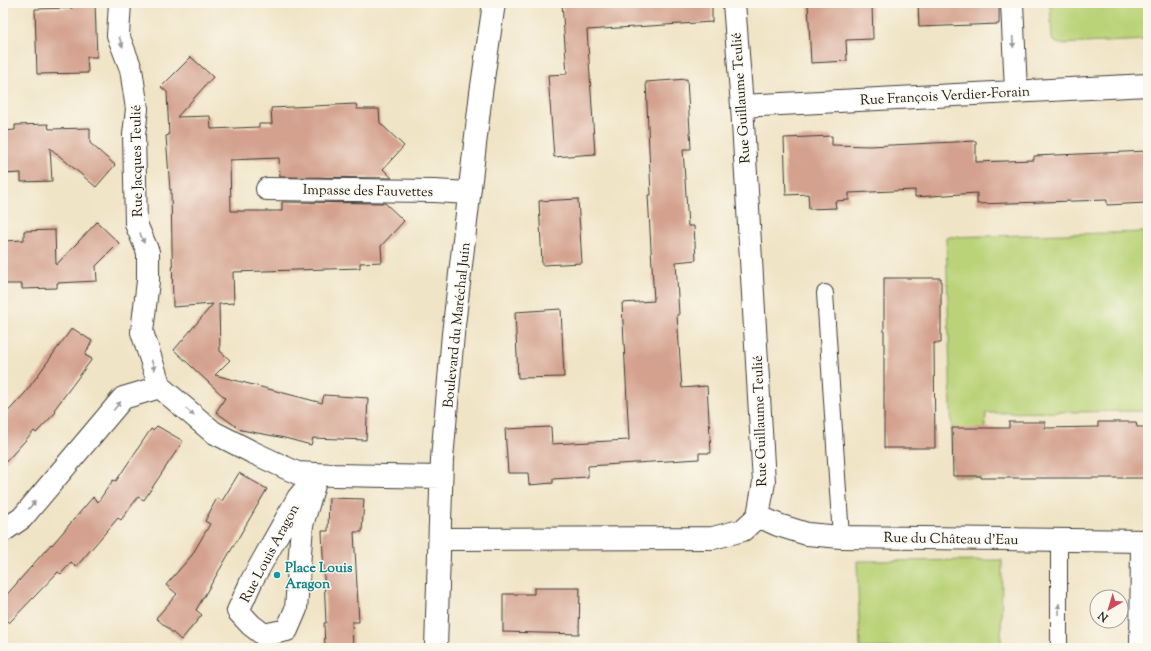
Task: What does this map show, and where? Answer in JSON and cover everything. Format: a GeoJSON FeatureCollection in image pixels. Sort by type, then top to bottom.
{"type":"FeatureCollection","features":[{"type":"Feature","properties":{"kind":"street","name":"Rue Jacques Teulié"},"geometry":{"type":"LineString","coordinates":[[120,3],[118,35],[131,69],[137,109],[134,135],[136,224],[148,252],[148,281],[142,332],[160,387]]}},
{"type":"Feature","properties":{"kind":"street","name":"Boulevard du Maréchal Juin"},"geometry":{"type":"LineString","coordinates":[[436,648],[442,459],[480,93],[494,3]]}},
{"type":"Feature","properties":{"kind":"street","name":"Rue Guillaume Teulié"},"geometry":{"type":"LineString","coordinates":[[734,3],[742,106],[764,482],[758,516]]}},
{"type":"Feature","properties":{"kind":"street"},"geometry":{"type":"LineString","coordinates":[[1012,3],[1016,91]]}},
{"type":"Feature","properties":{"kind":"street","name":"Rue François Verdier-Forain"},"geometry":{"type":"LineString","coordinates":[[742,106],[1148,84]]}},
{"type":"Feature","properties":{"kind":"street","name":"Impasse des Fauvettes"},"geometry":{"type":"LineString","coordinates":[[267,189],[469,192]]}},
{"type":"Feature","properties":{"kind":"street"},"geometry":{"type":"LineString","coordinates":[[3,531],[22,518],[123,398],[160,387],[213,432],[297,473],[316,475],[441,477]]}},
{"type":"Feature","properties":{"kind":"street","name":"Rue Louis Aragon"},"geometry":{"type":"LineString","coordinates":[[316,475],[302,525],[296,609],[287,630],[264,635],[251,625],[238,611],[252,580],[298,498],[316,475]]}},
{"type":"Feature","properties":{"kind":"street"},"geometry":{"type":"LineString","coordinates":[[440,539],[712,538],[742,530],[758,516]]}},
{"type":"Feature","properties":{"kind":"street","name":"Rue du Château d'Eau"},"geometry":{"type":"LineString","coordinates":[[758,516],[778,525],[807,534],[841,537],[1143,541]]}},
{"type":"Feature","properties":{"kind":"lane"},"geometry":{"type":"LineString","coordinates":[[825,293],[841,537]]}},
{"type":"Feature","properties":{"kind":"lane"},"geometry":{"type":"LineString","coordinates":[[1059,540],[1059,648]]}},
{"type":"Feature","properties":{"kind":"lane"},"geometry":{"type":"LineString","coordinates":[[1138,648],[1143,541]]}},
{"type":"Feature","properties":{"kind":"green space"},"geometry":{"type":"Polygon","coordinates":[[[1050,3],[1148,3],[1148,40],[1060,44],[1053,41],[1052,38],[1050,3]]]}},
{"type":"Feature","properties":{"kind":"green space"},"geometry":{"type":"Polygon","coordinates":[[[1148,232],[1148,411],[986,413],[981,478],[953,476],[946,237],[1148,232]]]}},
{"type":"Feature","properties":{"kind":"green space"},"geometry":{"type":"Polygon","coordinates":[[[1002,560],[1001,648],[860,648],[857,561],[1002,560]]]}},
{"type":"Feature","properties":{"kind":"building"},"geometry":{"type":"Polygon","coordinates":[[[71,3],[95,3],[97,57],[87,57],[88,73],[37,74],[35,9],[72,8],[71,3]]]}},
{"type":"Feature","properties":{"kind":"building"},"geometry":{"type":"Polygon","coordinates":[[[562,3],[712,3],[712,22],[587,30],[595,154],[554,157],[548,75],[567,74],[562,3]]]}},
{"type":"Feature","properties":{"kind":"building"},"geometry":{"type":"Polygon","coordinates":[[[808,3],[872,3],[873,39],[846,40],[847,61],[811,63],[808,3]]]}},
{"type":"Feature","properties":{"kind":"building"},"geometry":{"type":"Polygon","coordinates":[[[918,3],[999,3],[999,24],[919,27],[918,3]]]}},
{"type":"Feature","properties":{"kind":"building"},"geometry":{"type":"Polygon","coordinates":[[[191,57],[213,77],[177,117],[210,116],[211,129],[259,127],[259,124],[272,124],[271,108],[356,104],[357,109],[379,109],[380,123],[404,146],[383,169],[392,178],[280,177],[279,158],[230,160],[231,211],[282,211],[282,202],[385,203],[404,221],[381,246],[382,262],[360,263],[360,268],[233,272],[234,303],[219,304],[220,351],[230,360],[215,375],[322,403],[324,395],[368,398],[366,440],[313,438],[311,445],[285,438],[241,430],[216,412],[225,398],[174,350],[213,304],[173,307],[171,189],[170,190],[166,136],[169,135],[167,92],[161,87],[191,57]]]}},
{"type":"Feature","properties":{"kind":"building"},"geometry":{"type":"Polygon","coordinates":[[[687,79],[691,149],[683,149],[688,226],[694,226],[696,260],[676,262],[679,315],[677,315],[682,388],[707,386],[711,453],[699,453],[699,459],[588,466],[588,477],[553,479],[553,483],[529,485],[528,473],[508,473],[505,429],[551,427],[552,444],[629,440],[622,303],[654,301],[648,195],[651,195],[646,82],[687,79]]]}},
{"type":"Feature","properties":{"kind":"building"},"geometry":{"type":"Polygon","coordinates":[[[48,124],[49,129],[90,128],[90,143],[115,165],[96,187],[50,148],[52,181],[21,182],[21,173],[3,174],[3,131],[15,130],[15,125],[48,124]]]}},
{"type":"Feature","properties":{"kind":"building"},"geometry":{"type":"Polygon","coordinates":[[[832,136],[832,145],[870,146],[976,141],[976,162],[1034,160],[1034,156],[1148,151],[1148,189],[1146,189],[1146,203],[1107,205],[1107,200],[977,204],[977,193],[915,197],[915,190],[849,193],[849,200],[835,201],[836,208],[809,209],[808,194],[786,195],[784,138],[832,136]]]}},
{"type":"Feature","properties":{"kind":"building"},"geometry":{"type":"Polygon","coordinates":[[[578,199],[582,263],[542,265],[539,201],[578,199]]]}},
{"type":"Feature","properties":{"kind":"building"},"geometry":{"type":"Polygon","coordinates":[[[97,222],[119,243],[96,266],[97,281],[57,283],[57,288],[22,289],[22,284],[3,284],[3,241],[24,240],[24,231],[55,230],[56,265],[97,222]]]}},
{"type":"Feature","properties":{"kind":"building"},"geometry":{"type":"Polygon","coordinates":[[[884,278],[941,278],[941,343],[934,343],[935,448],[884,448],[884,278]]]}},
{"type":"Feature","properties":{"kind":"building"},"geometry":{"type":"Polygon","coordinates":[[[561,309],[564,377],[518,378],[515,312],[561,309]]]}},
{"type":"Feature","properties":{"kind":"building"},"geometry":{"type":"Polygon","coordinates":[[[72,328],[92,341],[85,355],[92,359],[54,410],[56,412],[36,433],[34,431],[3,465],[3,417],[25,393],[72,328]]]}},
{"type":"Feature","properties":{"kind":"building"},"geometry":{"type":"Polygon","coordinates":[[[1009,422],[1045,422],[1045,428],[1098,427],[1098,422],[1136,422],[1137,427],[1148,427],[1148,478],[981,478],[981,476],[953,476],[952,428],[1009,428],[1009,422]]]}},
{"type":"Feature","properties":{"kind":"building"},"geometry":{"type":"Polygon","coordinates":[[[157,426],[183,441],[144,500],[138,497],[121,520],[118,518],[76,567],[71,562],[61,574],[58,572],[9,623],[3,617],[3,599],[93,497],[98,502],[113,480],[116,481],[151,429],[153,430],[157,426]]]}},
{"type":"Feature","properties":{"kind":"building"},"geometry":{"type":"Polygon","coordinates":[[[239,473],[267,489],[196,610],[202,615],[181,640],[156,618],[177,594],[166,585],[192,555],[210,524],[205,521],[217,498],[222,501],[239,473]]]}},
{"type":"Feature","properties":{"kind":"building"},"geometry":{"type":"Polygon","coordinates":[[[329,498],[364,499],[362,532],[354,532],[359,622],[352,622],[353,648],[325,648],[324,623],[326,623],[322,531],[328,531],[329,498]]]}},
{"type":"Feature","properties":{"kind":"building"},"geometry":{"type":"Polygon","coordinates":[[[534,588],[580,588],[579,634],[503,632],[503,594],[534,594],[534,588]]]}},
{"type":"Feature","properties":{"kind":"place","name":"Place Louis Aragon"},"geometry":{"type":"Point","coordinates":[277,575]}}]}
